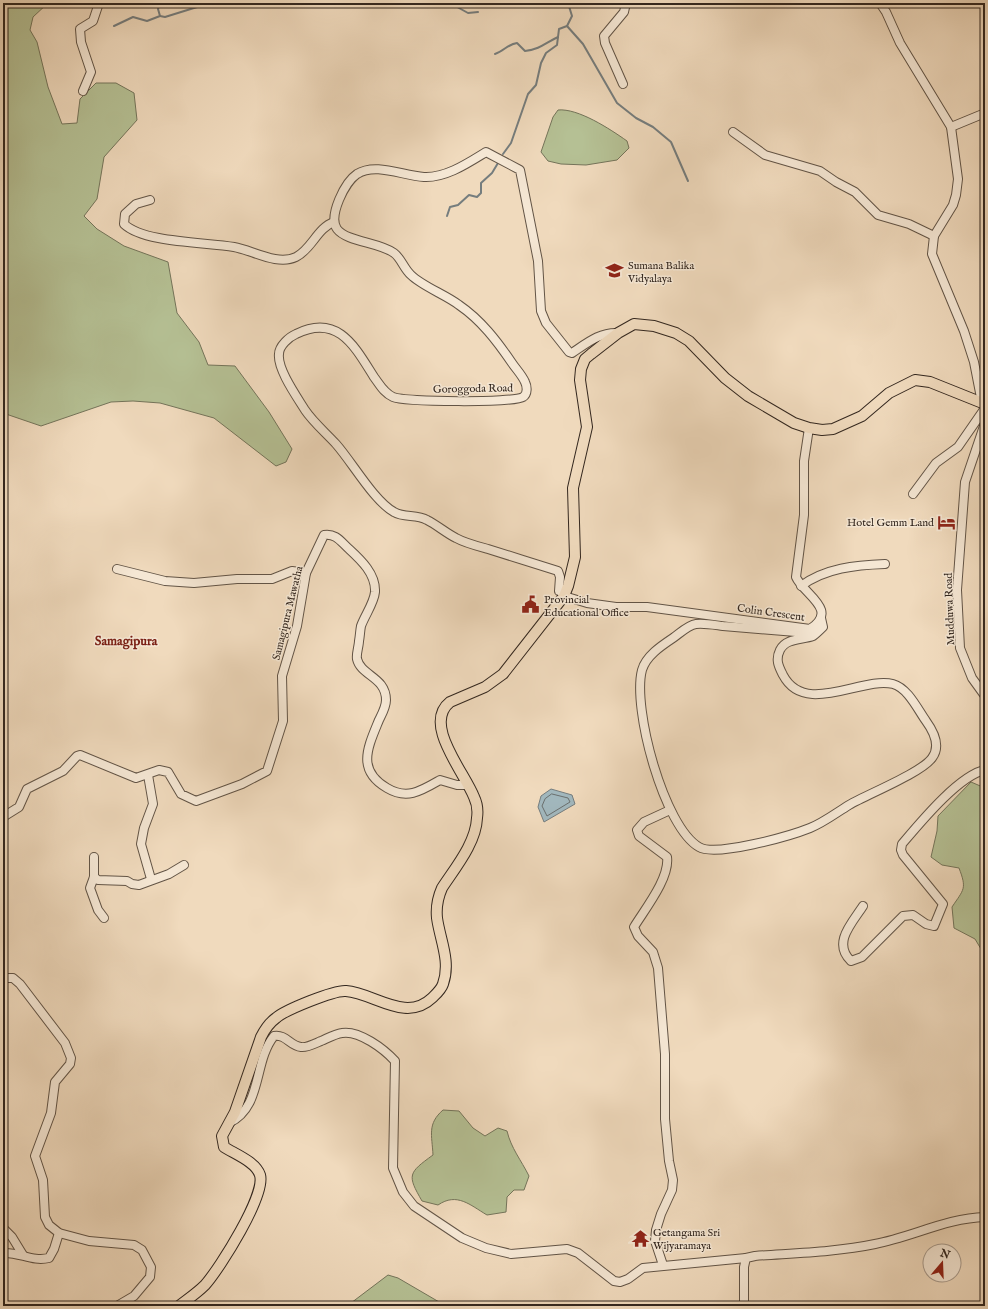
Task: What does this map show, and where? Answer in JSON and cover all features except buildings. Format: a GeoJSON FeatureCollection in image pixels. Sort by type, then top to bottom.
{"type":"FeatureCollection","features":[{"type":"Feature","properties":{"kind":"main road"},"geometry":{"type":"LineString","coordinates":[[179,1306],[200,1290],[218,1267],[241,1231],[260,1189],[260,1174],[256,1168],[224,1147],[222,1136],[235,1112],[261,1037],[267,1026],[276,1017],[336,992],[355,992],[397,1007],[408,1008],[428,1003],[443,984],[446,962],[437,918],[439,895],[472,838],[477,819],[474,796],[441,732],[440,717],[443,710],[450,702],[485,687],[503,674],[564,595],[575,558],[573,488],[587,427],[580,380],[581,369],[585,359],[618,333],[634,324],[654,326],[676,333],[689,341],[725,378],[748,396],[794,423],[809,428],[822,430],[833,429],[862,416],[889,393],[915,380],[930,382],[984,405]]}},
{"type":"Feature","properties":{"kind":"street"},"geometry":{"type":"LineString","coordinates":[[83,91],[91,72],[81,42],[80,29],[93,21],[99,3]]}},
{"type":"Feature","properties":{"kind":"street"},"geometry":{"type":"LineString","coordinates":[[623,84],[604,36],[624,12],[626,3]]}},
{"type":"Feature","properties":{"kind":"street"},"geometry":{"type":"LineString","coordinates":[[880,3],[886,12],[900,43],[951,127],[958,179],[956,194],[953,206],[934,236],[932,254],[964,331],[974,362],[984,405],[958,447],[936,464],[913,494]]}},
{"type":"Feature","properties":{"kind":"street"},"geometry":{"type":"LineString","coordinates":[[951,127],[985,113]]}},
{"type":"Feature","properties":{"kind":"street"},"geometry":{"type":"LineString","coordinates":[[733,132],[765,155],[820,170],[836,182],[855,192],[878,215],[908,224],[934,236]]}},
{"type":"Feature","properties":{"kind":"street"},"geometry":{"type":"LineString","coordinates":[[150,200],[136,204],[125,214],[124,224],[140,233],[193,243],[234,247],[279,259],[296,257],[304,251],[326,225],[334,222],[335,213],[345,188],[354,176],[360,172],[375,169],[426,177],[456,169],[486,152],[520,170],[538,261],[541,310],[546,323],[568,352],[572,353],[595,338],[610,333],[618,333]]}},
{"type":"Feature","properties":{"kind":"street","name":"Goroggoda Road"},"geometry":{"type":"LineString","coordinates":[[334,222],[339,231],[347,236],[380,246],[396,253],[411,276],[460,305],[476,318],[496,339],[526,384],[526,393],[523,397],[513,400],[396,399],[383,390],[353,343],[336,330],[325,327],[310,329],[294,334],[281,348],[278,356],[284,374],[307,413],[337,445],[380,500],[390,510],[398,515],[418,516],[426,519],[457,539],[558,571],[560,577],[559,591],[564,595]]}},
{"type":"Feature","properties":{"kind":"street","name":"Mudduwa Road"},"geometry":{"type":"LineString","coordinates":[[985,423],[965,482],[957,590],[960,648],[972,678],[985,696]]}},
{"type":"Feature","properties":{"kind":"street"},"geometry":{"type":"LineString","coordinates":[[809,428],[804,461],[804,515],[796,577],[801,586],[812,577],[834,570],[885,564]]}},
{"type":"Feature","properties":{"kind":"street","name":"Samagipura Mawatha"},"geometry":{"type":"LineString","coordinates":[[3,817],[19,807],[27,789],[63,771],[77,756],[80,755],[136,778],[159,770],[168,772],[181,794],[196,801],[242,784],[267,771],[282,721],[282,676],[297,626],[306,573],[318,550],[322,538],[324,535],[330,534],[336,537],[361,560],[372,577],[375,592],[361,627],[357,659],[361,667],[383,686],[386,700],[384,709],[372,737],[366,760],[369,773],[377,782],[394,792],[409,795],[417,793],[440,780],[456,785],[467,785]]}},
{"type":"Feature","properties":{"kind":"street"},"geometry":{"type":"LineString","coordinates":[[117,569],[164,581],[194,583],[237,579],[272,579],[292,570],[306,573]]}},
{"type":"Feature","properties":{"kind":"street","name":"Colin Crescent"},"geometry":{"type":"LineString","coordinates":[[564,595],[587,603],[616,607],[647,607],[810,629],[819,623],[821,618],[818,602],[801,586]]}},
{"type":"Feature","properties":{"kind":"street"},"geometry":{"type":"LineString","coordinates":[[810,629],[796,632],[694,624],[646,660],[640,683],[640,702],[650,756],[670,810],[690,838],[699,847],[706,850],[719,850],[778,839],[811,828],[860,798],[921,768],[932,759],[936,750],[936,738],[932,728],[907,694],[896,685],[880,683],[832,694],[816,694],[797,690],[787,682],[777,664],[780,649],[786,643],[814,635],[822,627],[821,618]]}},
{"type":"Feature","properties":{"kind":"street"},"geometry":{"type":"LineString","coordinates":[[863,906],[842,938],[844,956],[851,961],[862,957],[903,916],[913,915],[926,924],[934,926],[943,904],[904,855],[901,850],[902,844],[928,813],[968,778],[977,772],[985,770]]}},
{"type":"Feature","properties":{"kind":"street"},"geometry":{"type":"LineString","coordinates":[[148,775],[153,804],[144,828],[141,844],[151,879]]}},
{"type":"Feature","properties":{"kind":"street"},"geometry":{"type":"LineString","coordinates":[[663,1265],[655,1241],[656,1230],[661,1214],[672,1190],[674,1180],[669,1161],[665,1119],[665,1054],[660,983],[658,968],[653,952],[638,936],[634,927],[659,886],[668,865],[667,857],[638,836],[637,830],[644,822],[670,810]]}},
{"type":"Feature","properties":{"kind":"street"},"geometry":{"type":"LineString","coordinates":[[94,857],[94,877],[90,888],[98,910],[104,918]]}},
{"type":"Feature","properties":{"kind":"street"},"geometry":{"type":"LineString","coordinates":[[94,877],[98,880],[127,881],[132,884],[139,885],[151,879],[169,874],[184,865]]}},
{"type":"Feature","properties":{"kind":"street"},"geometry":{"type":"LineString","coordinates":[[3,978],[13,978],[20,984],[65,1043],[71,1058],[70,1064],[55,1082],[51,1113],[35,1156],[43,1180],[45,1217],[49,1225],[59,1233],[89,1241],[134,1245],[142,1250],[151,1267],[150,1277],[134,1296],[117,1306]]}},
{"type":"Feature","properties":{"kind":"street"},"geometry":{"type":"LineString","coordinates":[[229,1123],[236,1120],[250,1105],[266,1045],[274,1036],[278,1035],[287,1039],[294,1045],[303,1048],[342,1033],[353,1034],[383,1048],[395,1061],[393,1168],[403,1192],[414,1206],[462,1238],[486,1248],[511,1254],[567,1249],[578,1253],[614,1281],[620,1282],[643,1268],[756,1256],[854,1248],[876,1244],[954,1222],[985,1217]]}},
{"type":"Feature","properties":{"kind":"street"},"geometry":{"type":"LineString","coordinates":[[3,1228],[12,1237],[23,1255]]}},
{"type":"Feature","properties":{"kind":"street"},"geometry":{"type":"LineString","coordinates":[[3,1254],[12,1253],[38,1260],[49,1258],[54,1249],[59,1233]]}},
{"type":"Feature","properties":{"kind":"street"},"geometry":{"type":"LineString","coordinates":[[744,1306],[744,1267],[746,1258]]}},
{"type":"Feature","properties":{"kind":"green space"},"geometry":{"type":"Polygon","coordinates":[[[3,3],[48,3],[33,17],[30,30],[37,42],[48,87],[62,124],[77,123],[80,99],[96,83],[116,83],[134,93],[137,120],[104,157],[97,199],[84,216],[97,229],[124,246],[168,262],[177,313],[199,342],[208,365],[235,366],[269,412],[292,449],[286,462],[276,466],[214,418],[160,403],[133,401],[111,402],[41,426],[3,413],[3,3]]]}},
{"type":"Feature","properties":{"kind":"green space"},"geometry":{"type":"Polygon","coordinates":[[[558,110],[575,112],[594,120],[627,141],[629,148],[617,160],[586,165],[561,164],[548,161],[541,152],[553,117],[558,110]]]}},
{"type":"Feature","properties":{"kind":"green space"},"geometry":{"type":"Polygon","coordinates":[[[971,782],[985,788],[985,951],[981,949],[975,939],[954,928],[952,907],[963,889],[963,880],[959,868],[942,865],[931,857],[937,831],[938,816],[971,782]]]}},
{"type":"Feature","properties":{"kind":"green space"},"geometry":{"type":"Polygon","coordinates":[[[443,1110],[459,1111],[473,1128],[485,1136],[498,1128],[507,1131],[529,1176],[524,1190],[514,1190],[507,1197],[506,1212],[487,1215],[463,1201],[457,1200],[445,1201],[438,1205],[422,1201],[412,1180],[412,1175],[419,1166],[433,1155],[433,1125],[438,1115],[443,1110]]]}},
{"type":"Feature","properties":{"kind":"green space"},"geometry":{"type":"Polygon","coordinates":[[[388,1275],[398,1278],[446,1306],[347,1306],[388,1275]]]}},
{"type":"Feature","properties":{"kind":"water"},"geometry":{"type":"Polygon","coordinates":[[[551,789],[572,795],[575,804],[544,822],[538,807],[541,796],[551,789]]]}},
{"type":"Feature","properties":{"kind":"waterway"},"geometry":{"type":"LineString","coordinates":[[114,26],[133,17],[147,21],[160,16],[158,9],[160,3]]}},
{"type":"Feature","properties":{"kind":"waterway"},"geometry":{"type":"LineString","coordinates":[[160,16],[165,17],[210,3]]}},
{"type":"Feature","properties":{"kind":"waterway"},"geometry":{"type":"LineString","coordinates":[[450,3],[468,13],[478,12]]}},
{"type":"Feature","properties":{"kind":"waterway"},"geometry":{"type":"LineString","coordinates":[[503,154],[511,143],[528,94],[536,85],[541,63],[546,53],[557,45],[559,29],[567,26],[572,16],[568,3]]}},
{"type":"Feature","properties":{"kind":"waterway"},"geometry":{"type":"LineString","coordinates":[[567,26],[583,44],[617,103],[636,118],[653,127],[671,142],[688,181]]}},
{"type":"Feature","properties":{"kind":"waterway"},"geometry":{"type":"LineString","coordinates":[[495,54],[517,43],[525,51],[530,50],[558,37]]}},
{"type":"Feature","properties":{"kind":"waterway"},"geometry":{"type":"LineString","coordinates":[[447,216],[450,207],[458,205],[469,195],[477,197],[481,193],[481,183],[492,173],[498,163]]}},
{"type":"Feature","properties":{"kind":"place","name":"Sumana Balika Vidyalaya"},"geometry":{"type":"Point","coordinates":[615,271]}},
{"type":"Feature","properties":{"kind":"place","name":"Hotel Gemm Land"},"geometry":{"type":"Point","coordinates":[947,522]}},
{"type":"Feature","properties":{"kind":"place","name":"Provincial Educational Office"},"geometry":{"type":"Point","coordinates":[531,605]}},
{"type":"Feature","properties":{"kind":"place","name":"Getangama Sri Wijyaramaya"},"geometry":{"type":"Point","coordinates":[640,1238]}},
{"type":"Feature","properties":{"kind":"district","name":"Samagipura"},"geometry":{"type":"Point","coordinates":[126,640]}}]}
